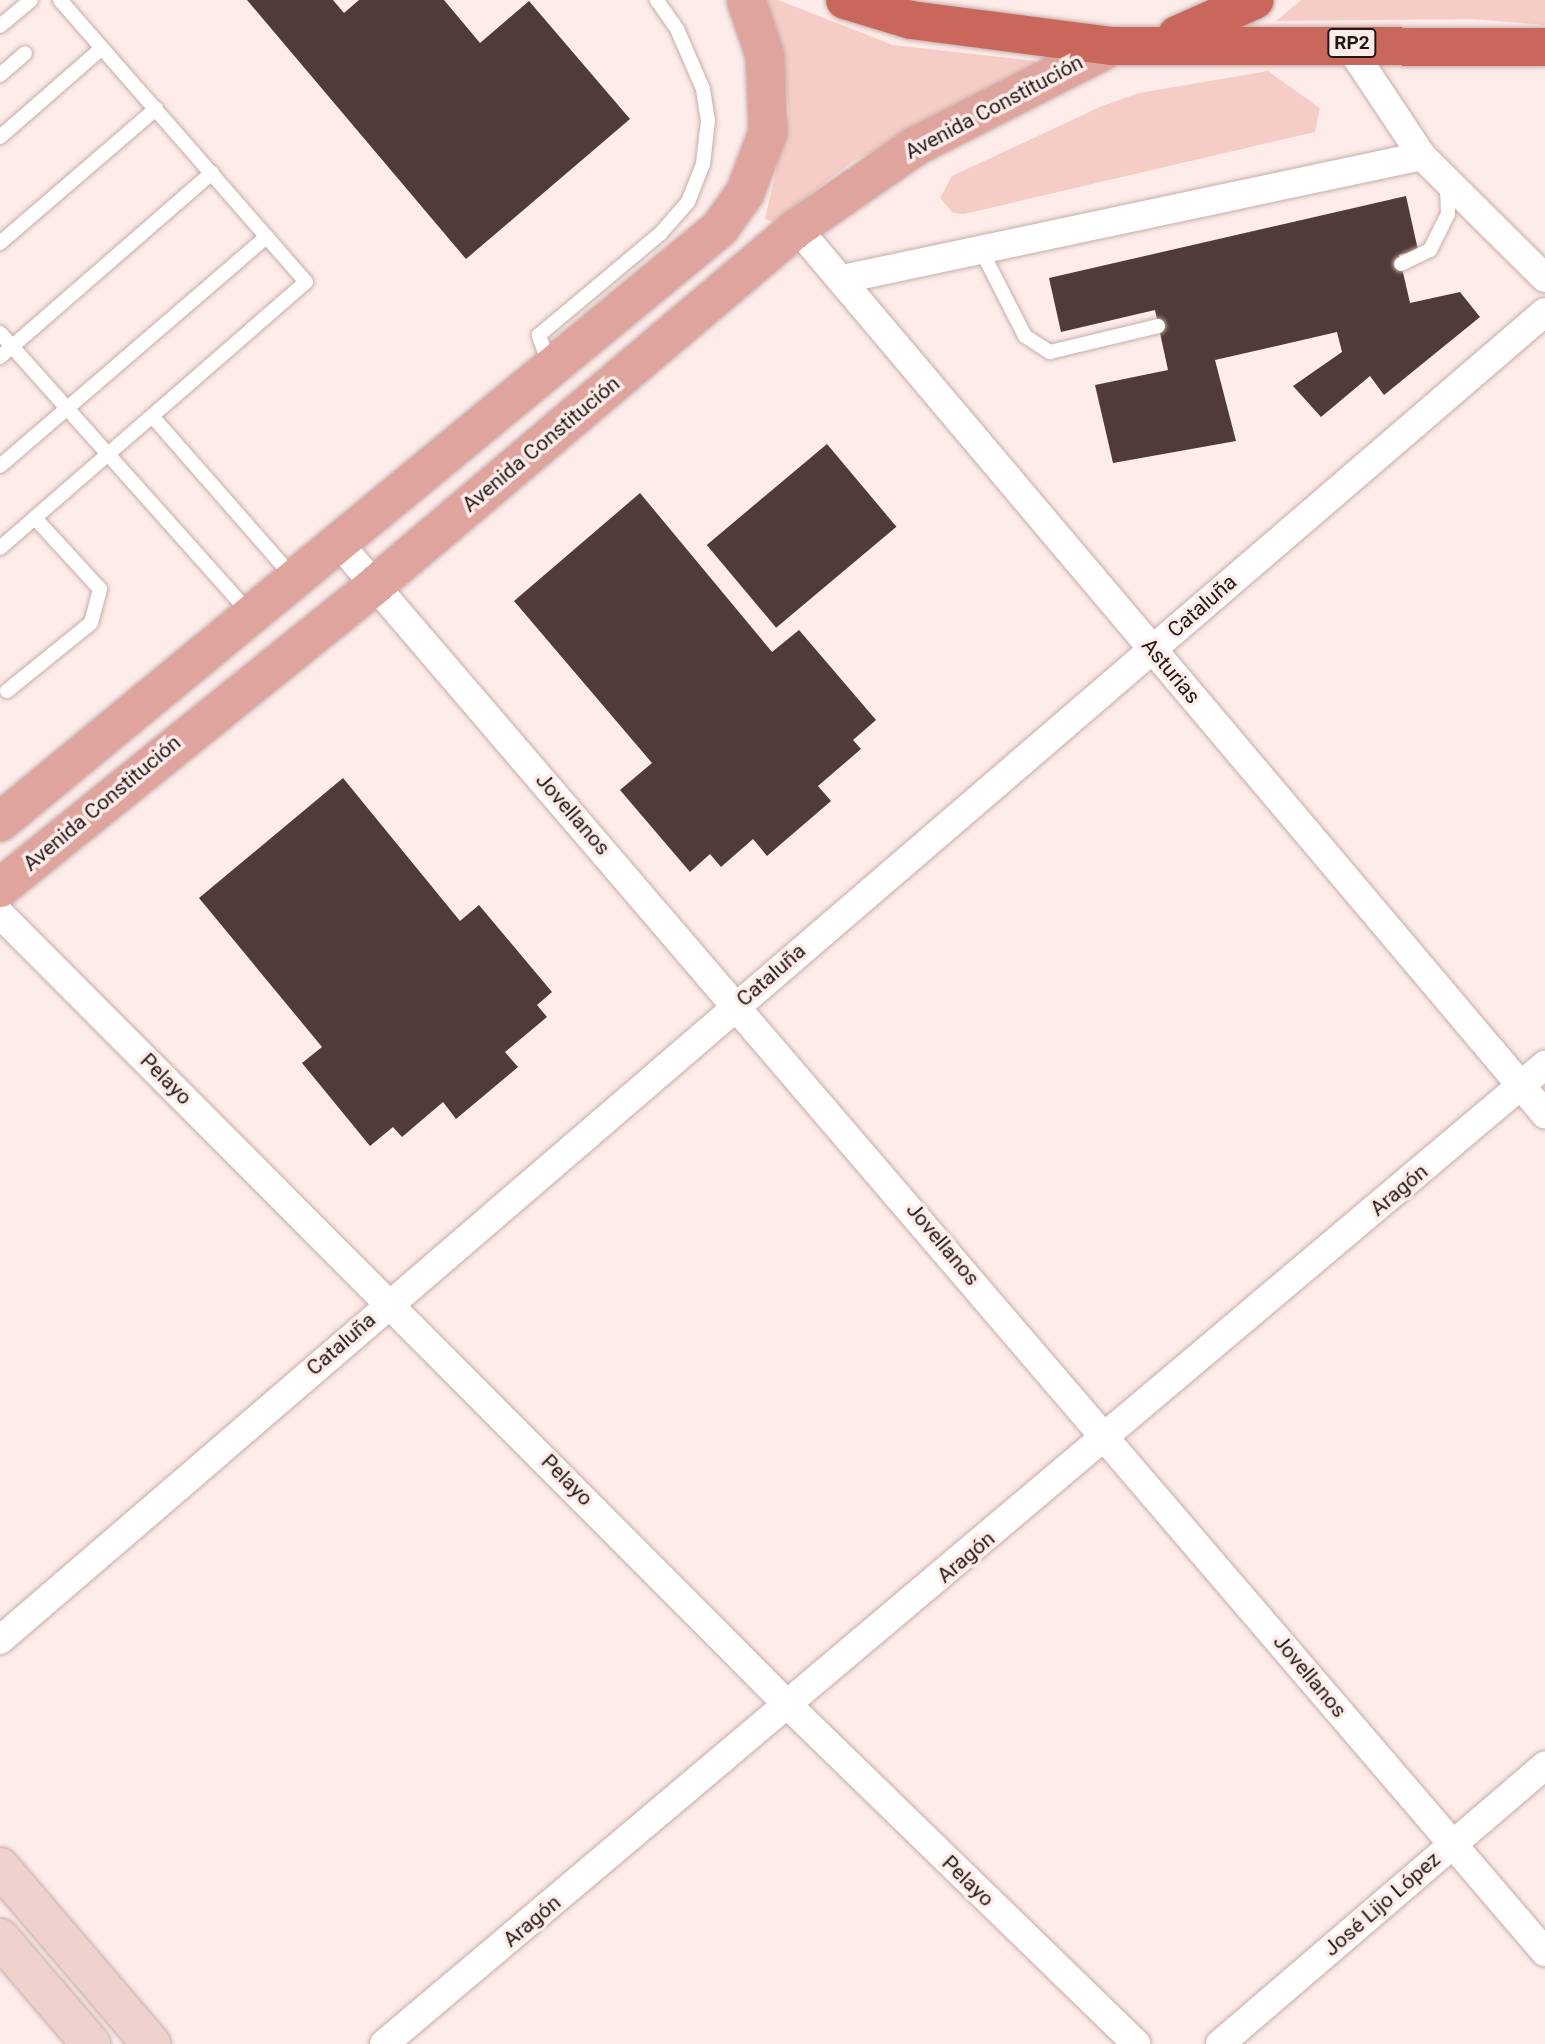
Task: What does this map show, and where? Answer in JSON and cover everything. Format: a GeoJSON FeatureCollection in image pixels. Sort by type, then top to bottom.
{"type":"FeatureCollection","features":[{"type":"Feature","properties":{"kind":"highway","name":"RP2"},"geometry":{"type":"LineString","coordinates":[[845,0],[911,20],[1112,46],[1158,42],[1545,47]]}},
{"type":"Feature","properties":{"kind":"highway","name":"RP2"},"geometry":{"type":"LineString","coordinates":[[1158,42],[1255,0]]}},
{"type":"Feature","properties":{"kind":"main road"},"geometry":{"type":"LineString","coordinates":[[0,822],[336,540],[551,371],[720,228],[745,193],[768,132],[770,94],[746,0]]}},
{"type":"Feature","properties":{"kind":"main road","name":"Avenida Constitución"},"geometry":{"type":"LineString","coordinates":[[0,888],[374,586],[797,228],[916,146],[1112,46]]}},
{"type":"Feature","properties":{"kind":"main road"},"geometry":{"type":"LineString","coordinates":[[0,1867],[150,2044]]}},
{"type":"Feature","properties":{"kind":"main road"},"geometry":{"type":"LineString","coordinates":[[0,1938],[91,2044]]}},
{"type":"Feature","properties":{"kind":"street"},"geometry":{"type":"LineString","coordinates":[[1347,43],[1422,156],[1545,278]]}},
{"type":"Feature","properties":{"kind":"street"},"geometry":{"type":"LineString","coordinates":[[843,279],[1422,156]]}},
{"type":"Feature","properties":{"kind":"street","name":"Asturias"},"geometry":{"type":"LineString","coordinates":[[797,228],[843,279],[1545,1114]]}},
{"type":"Feature","properties":{"kind":"street","name":"Cataluña"},"geometry":{"type":"LineString","coordinates":[[0,1640],[390,1301],[1545,312]]}},
{"type":"Feature","properties":{"kind":"street","name":"Jovellanos"},"geometry":{"type":"LineString","coordinates":[[336,540],[738,1003],[1545,1952]]}},
{"type":"Feature","properties":{"kind":"street","name":"Pelayo"},"geometry":{"type":"LineString","coordinates":[[0,914],[390,1301],[790,1707],[1136,2044]]}},
{"type":"Feature","properties":{"kind":"street","name":"Aragón"},"geometry":{"type":"LineString","coordinates":[[384,2044],[790,1707],[1545,1065]]}},
{"type":"Feature","properties":{"kind":"street","name":"José Lijo López"},"geometry":{"type":"LineString","coordinates":[[1220,2044],[1545,1765]]}},
{"type":"Feature","properties":{"kind":"lane"},"geometry":{"type":"LineString","coordinates":[[0,26],[31,0]]}},
{"type":"Feature","properties":{"kind":"lane"},"geometry":{"type":"LineString","coordinates":[[0,548],[306,282],[60,0]]}},
{"type":"Feature","properties":{"kind":"lane"},"geometry":{"type":"LineString","coordinates":[[551,371],[539,335],[660,234],[688,202],[703,164],[708,121],[703,89],[677,29],[657,0]]}},
{"type":"Feature","properties":{"kind":"lane"},"geometry":{"type":"LineString","coordinates":[[0,136],[103,48]]}},
{"type":"Feature","properties":{"kind":"lane"},"geometry":{"type":"LineString","coordinates":[[0,75],[25,53]]}},
{"type":"Feature","properties":{"kind":"lane"},"geometry":{"type":"LineString","coordinates":[[0,243],[156,109]]}},
{"type":"Feature","properties":{"kind":"lane"},"geometry":{"type":"LineString","coordinates":[[0,357],[212,173]]}},
{"type":"Feature","properties":{"kind":"lane"},"geometry":{"type":"LineString","coordinates":[[1401,264],[1430,250],[1444,226],[1447,181]]}},
{"type":"Feature","properties":{"kind":"lane"},"geometry":{"type":"LineString","coordinates":[[0,466],[267,236]]}},
{"type":"Feature","properties":{"kind":"lane"},"geometry":{"type":"LineString","coordinates":[[981,250],[1025,336],[1050,352],[1158,326]]}},
{"type":"Feature","properties":{"kind":"lane"},"geometry":{"type":"LineString","coordinates":[[0,333],[249,612]]}},
{"type":"Feature","properties":{"kind":"lane"},"geometry":{"type":"LineString","coordinates":[[152,416],[293,577]]}},
{"type":"Feature","properties":{"kind":"lane"},"geometry":{"type":"LineString","coordinates":[[7,691],[91,623],[100,589],[35,518]]}},
{"type":"Feature","properties":{"kind":"shaded area"},"geometry":{"type":"Polygon","coordinates":[[[763,0],[778,0],[893,45],[1035,61],[1036,68],[852,162],[773,222],[765,219],[789,113],[783,59],[763,0]]]}},
{"type":"Feature","properties":{"kind":"shaded area"},"geometry":{"type":"Polygon","coordinates":[[[1301,0],[1545,0],[1545,25],[1473,19],[1276,21],[1301,0]]]}},
{"type":"Feature","properties":{"kind":"shaded area"},"geometry":{"type":"Polygon","coordinates":[[[1268,71],[1320,108],[1315,132],[964,214],[953,213],[940,198],[952,176],[1102,106],[1139,93],[1268,71]]]}},
{"type":"Feature","properties":{"kind":"building"},"geometry":{"type":"Polygon","coordinates":[[[247,0],[333,0],[344,13],[359,0],[444,0],[480,43],[529,1],[630,119],[466,259],[247,0]]]}},
{"type":"Feature","properties":{"kind":"building"},"geometry":{"type":"Polygon","coordinates":[[[1406,196],[1418,250],[1399,255],[1410,303],[1460,292],[1480,317],[1384,395],[1370,376],[1321,417],[1293,386],[1342,352],[1337,332],[1215,360],[1236,441],[1113,463],[1095,385],[1168,370],[1155,310],[1061,332],[1049,278],[1406,196]]]}},
{"type":"Feature","properties":{"kind":"building"},"geometry":{"type":"Polygon","coordinates":[[[827,444],[896,527],[776,628],[707,545],[827,444]]]}},
{"type":"Feature","properties":{"kind":"building"},"geometry":{"type":"Polygon","coordinates":[[[640,493],[772,652],[799,630],[876,720],[853,740],[861,749],[818,786],[831,801],[767,856],[753,839],[721,867],[710,854],[690,872],[620,790],[652,763],[514,601],[640,493]]]}},
{"type":"Feature","properties":{"kind":"building"},"geometry":{"type":"Polygon","coordinates":[[[343,778],[460,921],[479,905],[552,992],[537,1005],[547,1017],[505,1052],[518,1067],[456,1119],[443,1102],[402,1137],[393,1127],[370,1146],[302,1063],[322,1047],[199,898],[343,778]]]}}]}
